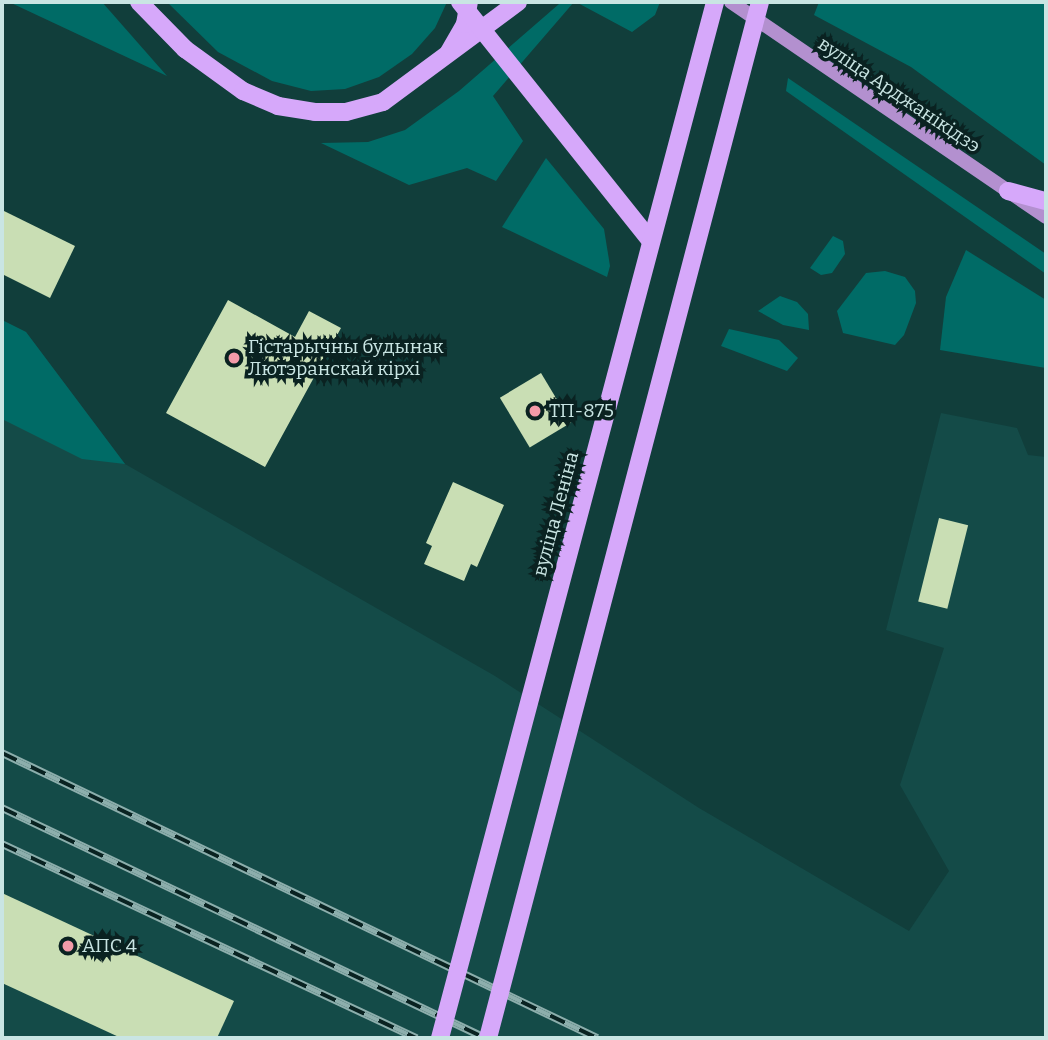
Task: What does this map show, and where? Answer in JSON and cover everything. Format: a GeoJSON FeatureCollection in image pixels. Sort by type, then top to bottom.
{"type":"FeatureCollection","features":[{"type":"Feature","properties":{"kind":"main road"},"geometry":{"type":"LineString","coordinates":[[139,2],[214,72],[278,106],[346,112],[383,102],[446,58],[518,2]]}},
{"type":"Feature","properties":{"kind":"main road"},"geometry":{"type":"LineString","coordinates":[[460,2],[650,240]]}},
{"type":"Feature","properties":{"kind":"main road"},"geometry":{"type":"LineString","coordinates":[[446,58],[465,24],[470,2]]}},
{"type":"Feature","properties":{"kind":"main road","name":"вуліца Леніна"},"geometry":{"type":"LineString","coordinates":[[440,1038],[715,2]]}},
{"type":"Feature","properties":{"kind":"main road","name":"вуліца Арджанікідзэ"},"geometry":{"type":"LineString","coordinates":[[731,2],[1046,217]]}},
{"type":"Feature","properties":{"kind":"main road"},"geometry":{"type":"LineString","coordinates":[[488,1038],[760,2]]}},
{"type":"Feature","properties":{"kind":"main road"},"geometry":{"type":"LineString","coordinates":[[1008,191],[1046,201]]}},
{"type":"Feature","properties":{"kind":"shaded area"},"geometry":{"type":"Polygon","coordinates":[[[9,2],[102,2],[167,76],[9,2]]]}},
{"type":"Feature","properties":{"kind":"shaded area"},"geometry":{"type":"Polygon","coordinates":[[[167,2],[447,2],[435,28],[412,54],[379,77],[345,89],[311,91],[272,81],[218,52],[167,2]]]}},
{"type":"Feature","properties":{"kind":"shaded area"},"geometry":{"type":"Polygon","coordinates":[[[574,2],[493,96],[523,141],[496,181],[467,168],[409,185],[321,143],[368,142],[405,130],[459,91],[559,4],[574,2]]]}},
{"type":"Feature","properties":{"kind":"shaded area"},"geometry":{"type":"Polygon","coordinates":[[[576,2],[660,2],[655,15],[632,32],[576,2]]]}},
{"type":"Feature","properties":{"kind":"shaded area"},"geometry":{"type":"Polygon","coordinates":[[[819,2],[1046,2],[1046,165],[911,67],[814,15],[819,2]]]}},
{"type":"Feature","properties":{"kind":"shaded area"},"geometry":{"type":"Polygon","coordinates":[[[788,78],[1046,254],[1046,274],[786,91],[788,78]]]}},
{"type":"Feature","properties":{"kind":"shaded area"},"geometry":{"type":"Polygon","coordinates":[[[546,158],[604,229],[610,266],[607,277],[502,227],[546,158]]]}},
{"type":"Feature","properties":{"kind":"shaded area"},"geometry":{"type":"Polygon","coordinates":[[[833,236],[843,241],[845,254],[832,273],[821,275],[810,268],[833,236]]]}},
{"type":"Feature","properties":{"kind":"shaded area"},"geometry":{"type":"Polygon","coordinates":[[[966,250],[1046,300],[1046,368],[940,350],[946,297],[966,250]]]}},
{"type":"Feature","properties":{"kind":"shaded area"},"geometry":{"type":"Polygon","coordinates":[[[885,271],[905,277],[915,291],[916,303],[904,335],[895,345],[843,333],[837,311],[866,273],[885,271]]]}},
{"type":"Feature","properties":{"kind":"shaded area"},"geometry":{"type":"Polygon","coordinates":[[[780,296],[797,302],[808,314],[809,330],[783,325],[758,311],[780,296]]]}},
{"type":"Feature","properties":{"kind":"shaded area"},"geometry":{"type":"Polygon","coordinates":[[[2,320],[26,332],[125,464],[495,676],[699,808],[909,931],[949,871],[900,785],[944,648],[886,630],[941,413],[1017,428],[1028,455],[1046,457],[1046,1038],[2,1038],[2,320]]]}},
{"type":"Feature","properties":{"kind":"shaded area"},"geometry":{"type":"Polygon","coordinates":[[[2,320],[26,332],[125,464],[82,459],[2,419],[2,320]]]}},
{"type":"Feature","properties":{"kind":"shaded area"},"geometry":{"type":"Polygon","coordinates":[[[729,329],[779,340],[798,358],[787,371],[721,346],[729,329]]]}},
{"type":"Feature","properties":{"kind":"building"},"geometry":{"type":"Polygon","coordinates":[[[2,210],[75,246],[50,298],[2,274],[2,210]]]}},
{"type":"Feature","properties":{"kind":"building"},"geometry":{"type":"Polygon","coordinates":[[[228,300],[295,337],[309,311],[341,328],[265,467],[166,413],[228,300]]]}},
{"type":"Feature","properties":{"kind":"building","name":"ТП-875"},"geometry":{"type":"Polygon","coordinates":[[[541,373],[571,423],[530,447],[500,398],[541,373]]]}},
{"type":"Feature","properties":{"kind":"building"},"geometry":{"type":"Polygon","coordinates":[[[453,482],[504,505],[477,567],[471,564],[464,581],[424,564],[432,546],[426,543],[453,482]]]}},
{"type":"Feature","properties":{"kind":"building"},"geometry":{"type":"Polygon","coordinates":[[[939,518],[968,525],[947,609],[918,601],[939,518]]]}},
{"type":"Feature","properties":{"kind":"building"},"geometry":{"type":"Polygon","coordinates":[[[2,893],[234,1001],[217,1038],[121,1038],[2,983],[2,893]]]}},
{"type":"Feature","properties":{"kind":"railway"},"geometry":{"type":"LineString","coordinates":[[2,753],[597,1038]]}},
{"type":"Feature","properties":{"kind":"railway"},"geometry":{"type":"LineString","coordinates":[[2,808],[485,1038]]}},
{"type":"Feature","properties":{"kind":"railway"},"geometry":{"type":"LineString","coordinates":[[2,844],[417,1038]]}},
{"type":"Feature","properties":{"kind":"place","name":"Гістарычны будынак Лютэранскай кірхі"},"geometry":{"type":"Point","coordinates":[234,358]}},
{"type":"Feature","properties":{"kind":"place","name":"ТП-875"},"geometry":{"type":"Point","coordinates":[535,411]}},
{"type":"Feature","properties":{"kind":"place","name":"АПС 4"},"geometry":{"type":"Point","coordinates":[68,946]}}]}
